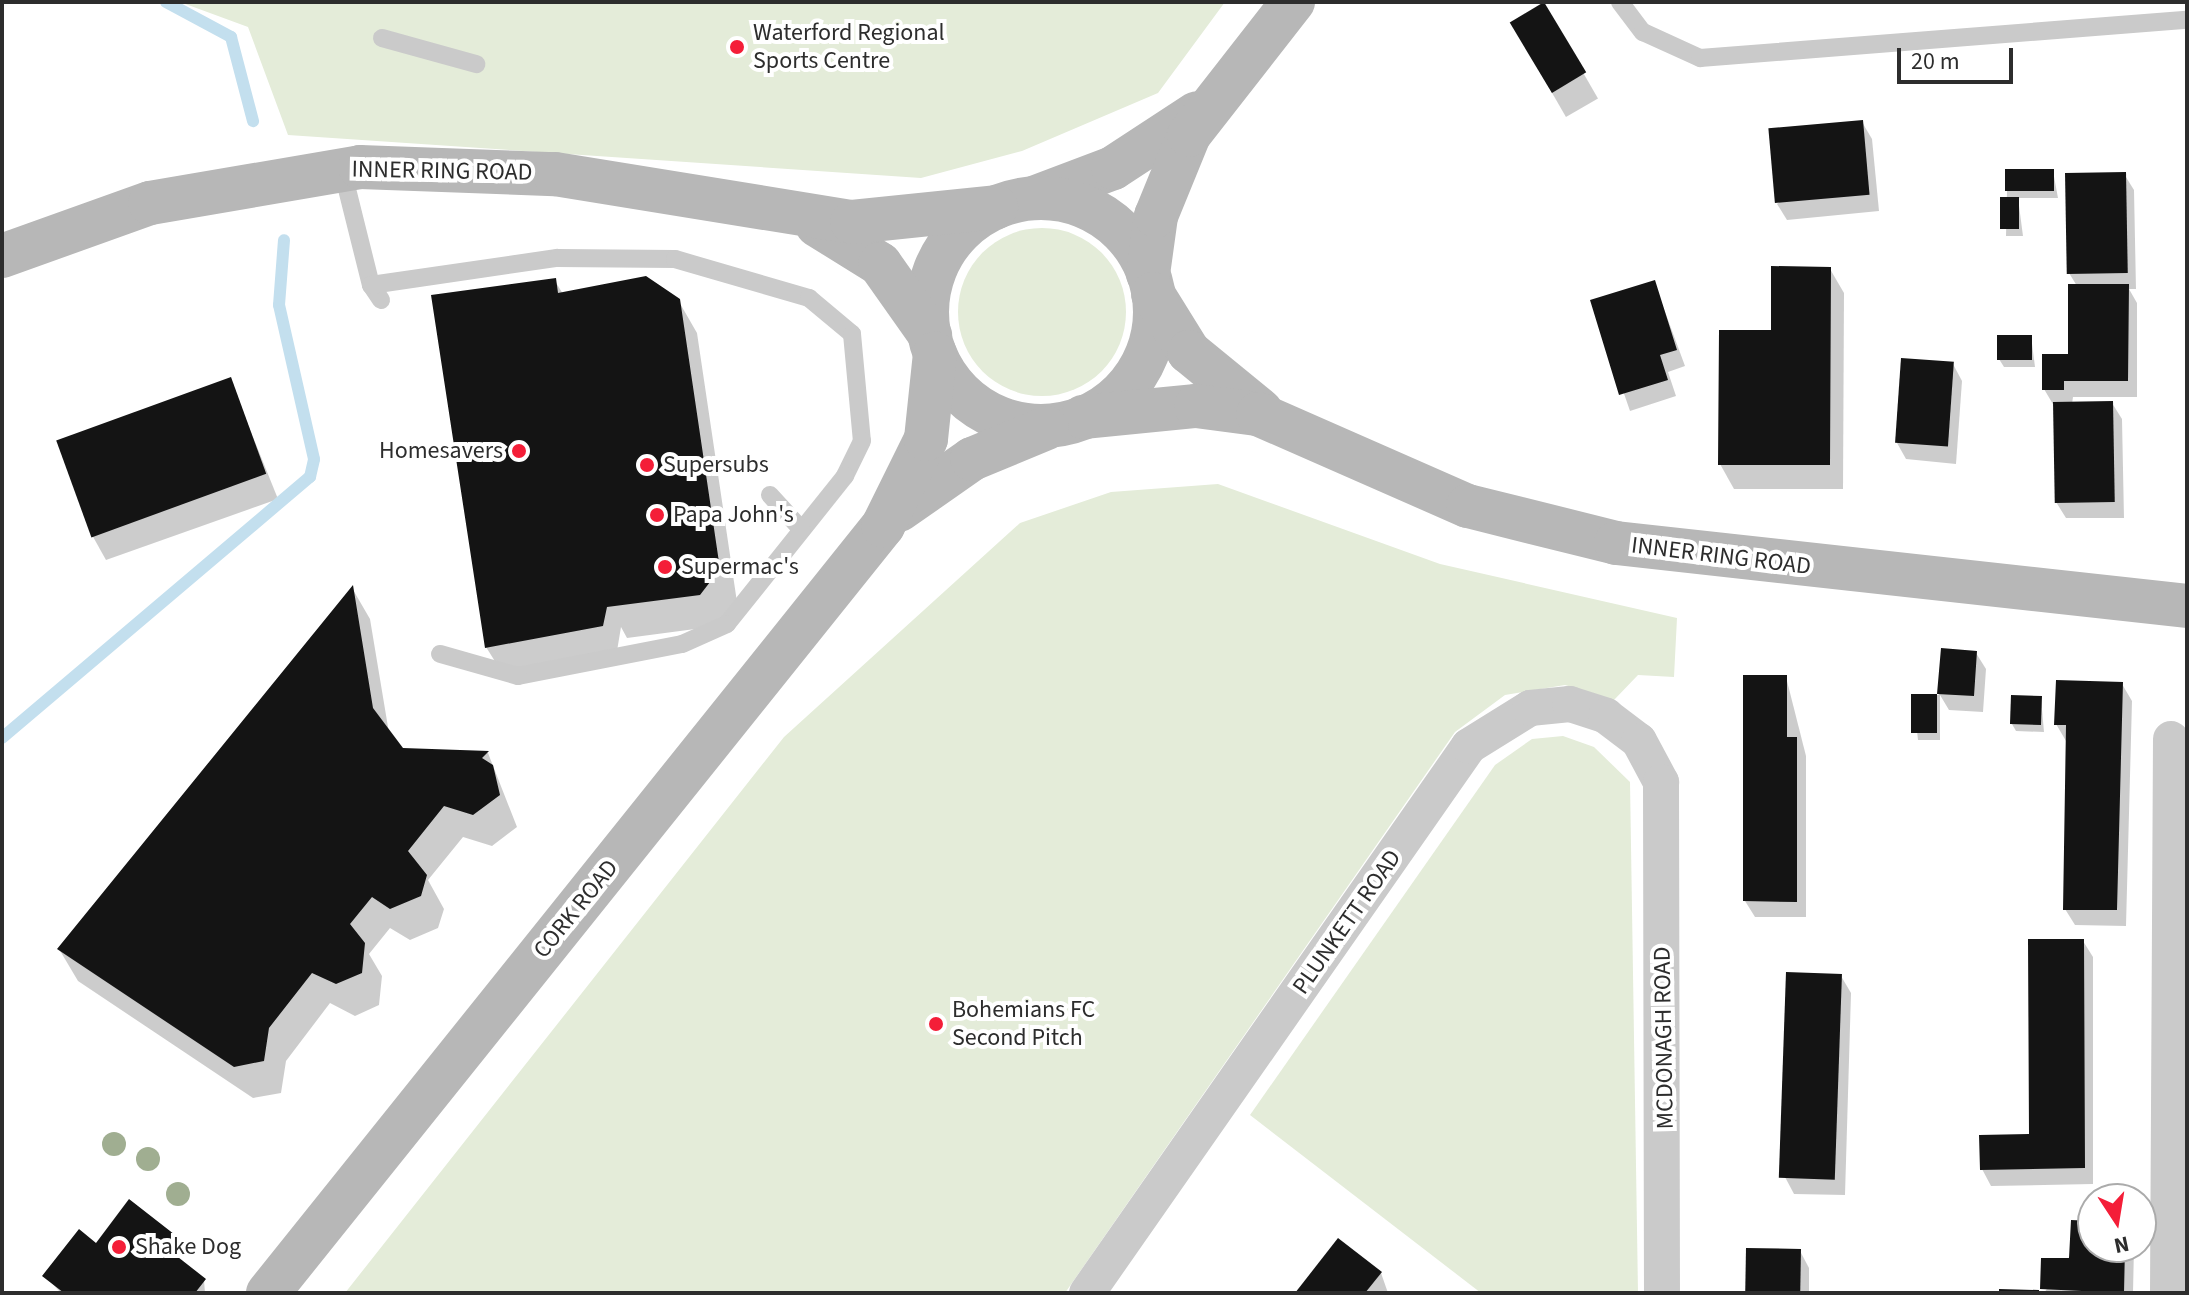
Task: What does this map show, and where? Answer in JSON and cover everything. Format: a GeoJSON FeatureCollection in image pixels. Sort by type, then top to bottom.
{"type":"FeatureCollection","features":[{"type":"Feature","properties":{"kind":"main road"},"geometry":{"type":"LineString","coordinates":[[883,526],[972,459],[1072,420],[1137,374],[1154,330],[1151,284],[1162,197],[1211,101],[1293,2]]}},
{"type":"Feature","properties":{"kind":"main road"},"geometry":{"type":"LineString","coordinates":[[883,526],[926,439],[932,344],[928,296],[945,250],[1014,203],[1136,156],[1211,101]]}},
{"type":"Feature","properties":{"kind":"main road","name":"INNER RING ROAD"},"geometry":{"type":"LineString","coordinates":[[2,256],[150,203],[342,169],[555,174],[796,216],[879,222],[1014,203]]}},
{"type":"Feature","properties":{"kind":"main road"},"geometry":{"type":"LineString","coordinates":[[1014,203],[1097,212],[1132,243],[1151,284]]}},
{"type":"Feature","properties":{"kind":"main road","name":"INNER RING ROAD"},"geometry":{"type":"LineString","coordinates":[[796,216],[869,254],[902,288],[932,344]]}},
{"type":"Feature","properties":{"kind":"main road","name":"INNER RING ROAD"},"geometry":{"type":"LineString","coordinates":[[1151,284],[1189,352],[1277,421],[1427,491],[1575,536],[2187,606]]}},
{"type":"Feature","properties":{"kind":"main road"},"geometry":{"type":"LineString","coordinates":[[932,344],[955,386],[993,415],[1072,420]]}},
{"type":"Feature","properties":{"kind":"main road","name":"INNER RING ROAD"},"geometry":{"type":"LineString","coordinates":[[1072,420],[1196,406],[1277,421]]}},
{"type":"Feature","properties":{"kind":"main road","name":"CORK ROAD"},"geometry":{"type":"LineString","coordinates":[[268,1293],[883,526]]}},
{"type":"Feature","properties":{"kind":"street","name":"PLUNKETT ROAD"},"geometry":{"type":"LineString","coordinates":[[1087,1293],[1469,746],[1530,708],[1570,704],[1606,716],[1639,741],[1661,782]]}},
{"type":"Feature","properties":{"kind":"street"},"geometry":{"type":"LineString","coordinates":[[2168,1276],[2178,1223],[2178,915],[2171,739]]}},
{"type":"Feature","properties":{"kind":"street","name":"MCDONAGH ROAD"},"geometry":{"type":"LineString","coordinates":[[1661,782],[1662,1293]]}},
{"type":"Feature","properties":{"kind":"lane"},"geometry":{"type":"LineString","coordinates":[[1620,2],[1643,32],[1700,58],[2187,20]]}},
{"type":"Feature","properties":{"kind":"lane"},"geometry":{"type":"LineString","coordinates":[[382,38],[476,64]]}},
{"type":"Feature","properties":{"kind":"lane"},"geometry":{"type":"LineString","coordinates":[[342,169],[376,292],[557,258],[675,259],[831,309],[852,334],[865,425],[845,476],[727,624],[682,644],[518,676],[440,654]]}},
{"type":"Feature","properties":{"kind":"lane"},"geometry":{"type":"LineString","coordinates":[[770,495],[802,530]]}},
{"type":"Feature","properties":{"kind":"green space","name":"Waterford Regional Sports Centre"},"geometry":{"type":"Polygon","coordinates":[[[180,2],[1225,2],[1158,93],[1022,151],[921,178],[288,135],[248,27],[180,2]]]}},
{"type":"Feature","properties":{"kind":"green space"},"geometry":{"type":"Polygon","coordinates":[[[1042,228],[1074,235],[1101,253],[1119,280],[1126,312],[1119,344],[1101,371],[1074,389],[1042,396],[1010,389],[983,371],[965,344],[958,312],[965,280],[983,253],[1010,235],[1042,228]]]}},
{"type":"Feature","properties":{"kind":"green space"},"geometry":{"type":"Polygon","coordinates":[[[1218,484],[1440,564],[1677,618],[1674,677],[1638,675],[1614,700],[1565,685],[1505,695],[1455,732],[1065,1293],[345,1293],[784,737],[1020,523],[1111,492],[1218,484]]]}},
{"type":"Feature","properties":{"kind":"green space"},"geometry":{"type":"Polygon","coordinates":[[[1563,736],[1594,747],[1630,782],[1638,1293],[1481,1293],[1250,1115],[1495,765],[1532,739],[1563,736]]]}},
{"type":"Feature","properties":{"kind":"building"},"geometry":{"type":"Polygon","coordinates":[[[1544,2],[1586,72],[1552,93],[1510,23],[1544,2]]]}},
{"type":"Feature","properties":{"kind":"building"},"geometry":{"type":"Polygon","coordinates":[[[1863,120],[1870,195],[1775,203],[1768,128],[1863,120]]]}},
{"type":"Feature","properties":{"kind":"building"},"geometry":{"type":"Polygon","coordinates":[[[2005,169],[2054,169],[2054,191],[2005,191],[2005,169]]]}},
{"type":"Feature","properties":{"kind":"building"},"geometry":{"type":"Polygon","coordinates":[[[2126,172],[2128,273],[2067,274],[2065,173],[2126,172]]]}},
{"type":"Feature","properties":{"kind":"building"},"geometry":{"type":"Polygon","coordinates":[[[2000,197],[2019,197],[2019,229],[2000,229],[2000,197]]]}},
{"type":"Feature","properties":{"kind":"building"},"geometry":{"type":"Polygon","coordinates":[[[1771,266],[1831,267],[1830,465],[1718,465],[1719,330],[1771,330],[1771,266]]]}},
{"type":"Feature","properties":{"kind":"building"},"geometry":{"type":"Polygon","coordinates":[[[646,276],[680,299],[720,569],[700,595],[607,607],[603,626],[485,648],[431,295],[556,278],[558,293],[646,276]]]}},
{"type":"Feature","properties":{"kind":"building"},"geometry":{"type":"Polygon","coordinates":[[[1655,280],[1677,350],[1660,355],[1668,380],[1619,395],[1590,300],[1655,280]]]}},
{"type":"Feature","properties":{"kind":"building"},"geometry":{"type":"Polygon","coordinates":[[[2068,284],[2129,284],[2128,381],[2064,381],[2064,390],[2042,390],[2042,354],[2068,354],[2068,284]]]}},
{"type":"Feature","properties":{"kind":"building"},"geometry":{"type":"Polygon","coordinates":[[[1997,335],[2032,335],[2032,360],[1997,360],[1997,335]]]}},
{"type":"Feature","properties":{"kind":"building"},"geometry":{"type":"Polygon","coordinates":[[[1901,358],[1954,362],[1948,446],[1895,443],[1901,358]]]}},
{"type":"Feature","properties":{"kind":"building"},"geometry":{"type":"Polygon","coordinates":[[[231,377],[266,474],[91,537],[56,441],[231,377]]]}},
{"type":"Feature","properties":{"kind":"building"},"geometry":{"type":"Polygon","coordinates":[[[2113,401],[2115,502],[2055,503],[2053,402],[2113,401]]]}},
{"type":"Feature","properties":{"kind":"building"},"geometry":{"type":"Polygon","coordinates":[[[353,585],[373,708],[403,748],[489,751],[482,758],[493,765],[500,795],[473,815],[444,806],[408,851],[427,875],[421,896],[390,909],[372,897],[350,924],[365,943],[362,973],[336,984],[312,973],[269,1028],[264,1061],[234,1067],[57,949],[353,585]]]}},
{"type":"Feature","properties":{"kind":"building"},"geometry":{"type":"Polygon","coordinates":[[[1941,648],[1977,651],[1974,696],[1937,694],[1941,648]]]}},
{"type":"Feature","properties":{"kind":"building"},"geometry":{"type":"Polygon","coordinates":[[[1743,675],[1787,675],[1787,737],[1797,737],[1797,902],[1743,901],[1743,675]]]}},
{"type":"Feature","properties":{"kind":"building"},"geometry":{"type":"Polygon","coordinates":[[[2056,680],[2123,682],[2117,910],[2063,910],[2066,725],[2054,725],[2056,680]]]}},
{"type":"Feature","properties":{"kind":"building"},"geometry":{"type":"Polygon","coordinates":[[[1911,694],[1937,694],[1937,733],[1911,733],[1911,694]]]}},
{"type":"Feature","properties":{"kind":"building"},"geometry":{"type":"Polygon","coordinates":[[[2011,695],[2042,696],[2041,725],[2010,724],[2011,695]]]}},
{"type":"Feature","properties":{"kind":"building"},"geometry":{"type":"Polygon","coordinates":[[[2028,939],[2084,939],[2085,1168],[1980,1170],[1979,1135],[2029,1134],[2028,939]]]}},
{"type":"Feature","properties":{"kind":"building"},"geometry":{"type":"Polygon","coordinates":[[[1786,972],[1842,974],[1835,1180],[1779,1178],[1786,972]]]}},
{"type":"Feature","properties":{"kind":"building","name":"Shake Dog"},"geometry":{"type":"Polygon","coordinates":[[[129,1199],[179,1238],[169,1250],[206,1279],[195,1293],[64,1293],[42,1276],[79,1229],[96,1243],[129,1199]]]}},
{"type":"Feature","properties":{"kind":"building"},"geometry":{"type":"Polygon","coordinates":[[[2071,1220],[2077,1220],[2077,1263],[2125,1263],[2124,1293],[2040,1289],[2041,1258],[2069,1258],[2071,1220]]]}},
{"type":"Feature","properties":{"kind":"building"},"geometry":{"type":"Polygon","coordinates":[[[1338,1238],[1382,1272],[1365,1293],[1295,1293],[1338,1238]]]}},
{"type":"Feature","properties":{"kind":"building"},"geometry":{"type":"Polygon","coordinates":[[[1746,1248],[1801,1249],[1800,1293],[1745,1293],[1746,1248]]]}},
{"type":"Feature","properties":{"kind":"building"},"geometry":{"type":"Polygon","coordinates":[[[1999,1289],[2039,1290],[2039,1293],[1999,1293],[1999,1289]]]}},
{"type":"Feature","properties":{"kind":"waterway"},"geometry":{"type":"LineString","coordinates":[[166,2],[231,37],[253,121]]}},
{"type":"Feature","properties":{"kind":"waterway"},"geometry":{"type":"LineString","coordinates":[[2,738],[310,477],[314,459],[279,305],[284,240]]}},
{"type":"Feature","properties":{"kind":"place","name":"Waterford Regional Sports Centre"},"geometry":{"type":"Point","coordinates":[737,47]}},
{"type":"Feature","properties":{"kind":"place","name":"Homesavers"},"geometry":{"type":"Point","coordinates":[519,451]}},
{"type":"Feature","properties":{"kind":"place","name":"Supersubs"},"geometry":{"type":"Point","coordinates":[647,465]}},
{"type":"Feature","properties":{"kind":"place","name":"Papa John's"},"geometry":{"type":"Point","coordinates":[657,515]}},
{"type":"Feature","properties":{"kind":"place","name":"Supermac's"},"geometry":{"type":"Point","coordinates":[665,567]}},
{"type":"Feature","properties":{"kind":"place","name":"Bohemians FC Second Pitch"},"geometry":{"type":"Point","coordinates":[936,1024]}},
{"type":"Feature","properties":{"kind":"place","name":"Shake Dog"},"geometry":{"type":"Point","coordinates":[119,1247]}}]}
